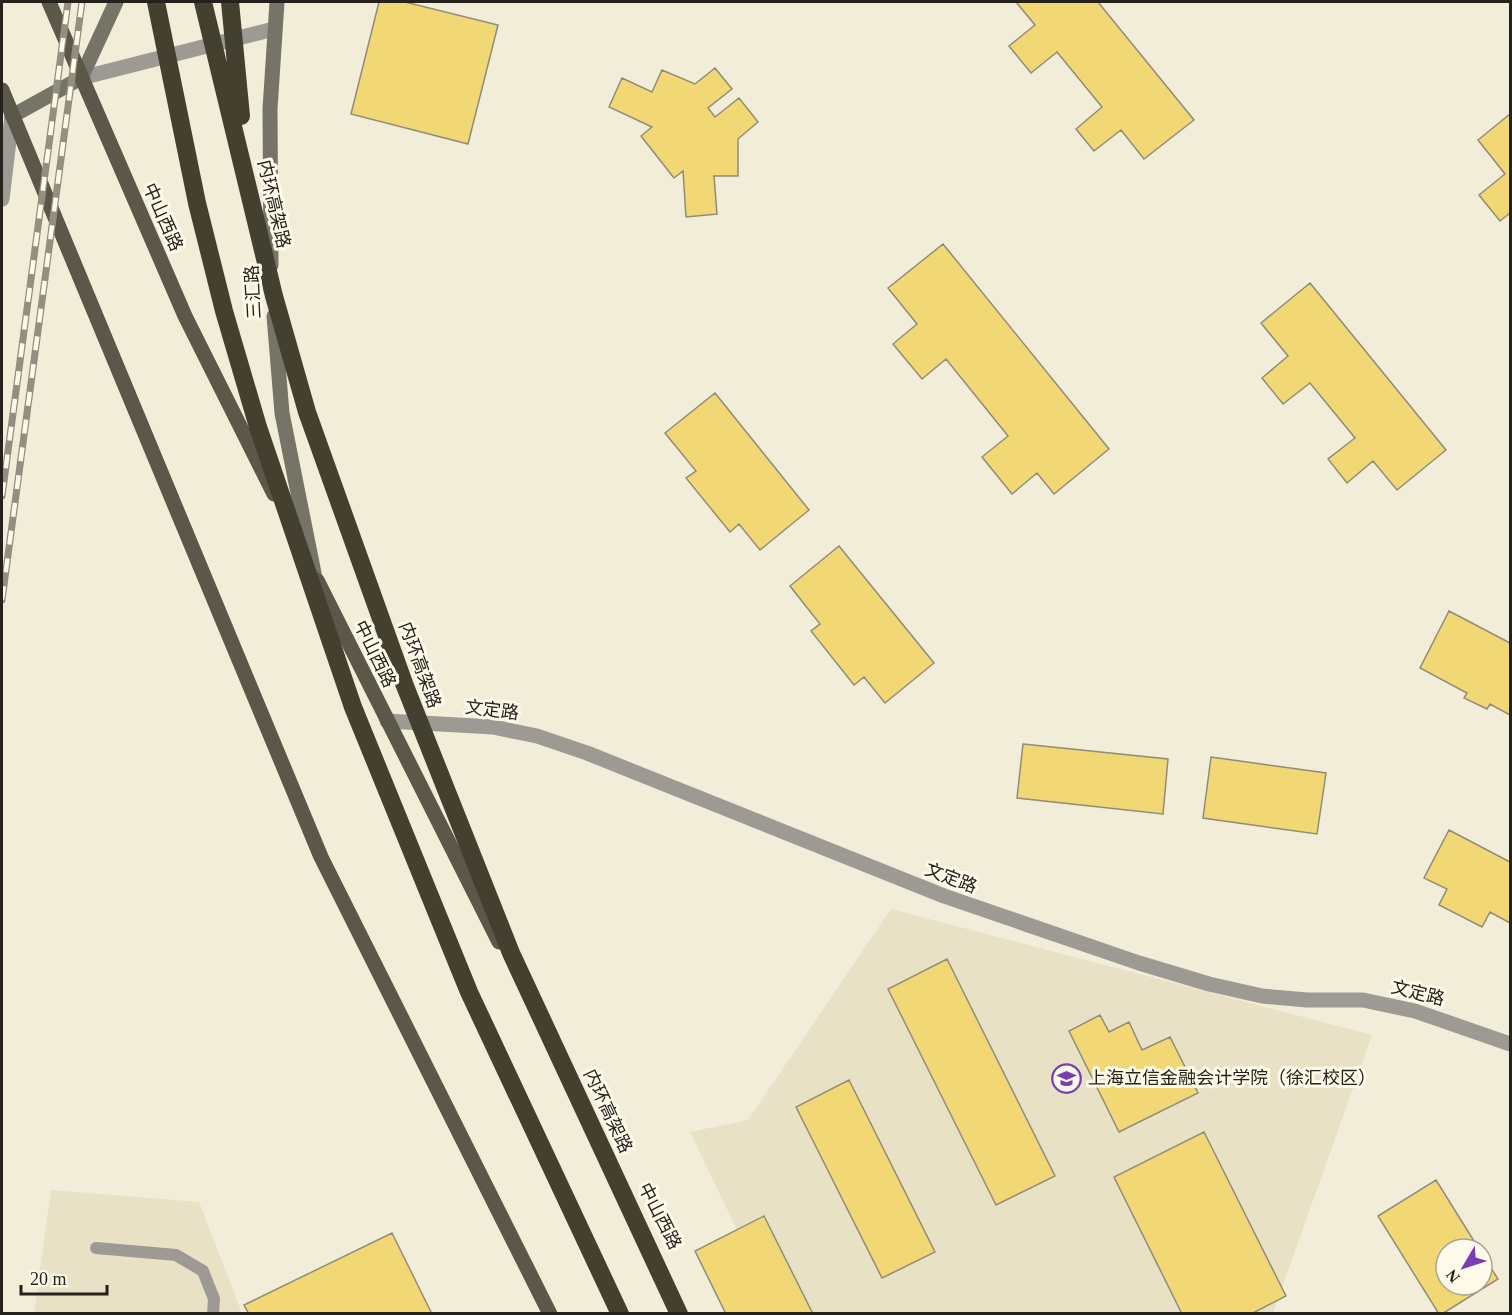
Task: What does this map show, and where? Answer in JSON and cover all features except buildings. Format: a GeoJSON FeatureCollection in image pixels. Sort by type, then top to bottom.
{"type":"FeatureCollection","features":[{"type":"Feature","properties":{"kind":"highway"},"geometry":{"type":"LineString","coordinates":[[156,2],[197,203],[224,311],[258,427],[353,707],[469,992],[620,1314]]}},
{"type":"Feature","properties":{"kind":"highway","name":"内环高架路"},"geometry":{"type":"LineString","coordinates":[[203,2],[274,296],[307,412],[405,686],[511,953],[679,1314]]}},
{"type":"Feature","properties":{"kind":"highway"},"geometry":{"type":"LineString","coordinates":[[230,2],[248,183]]}},
{"type":"Feature","properties":{"kind":"main road","name":"中山西路"},"geometry":{"type":"LineString","coordinates":[[49,2],[185,316],[687,1314]]}},
{"type":"Feature","properties":{"kind":"main road"},"geometry":{"type":"LineString","coordinates":[[2,90],[321,857],[550,1314]]}},
{"type":"Feature","properties":{"kind":"street"},"geometry":{"type":"LineString","coordinates":[[81,78],[116,2]]}},
{"type":"Feature","properties":{"kind":"street","name":"三汇路"},"geometry":{"type":"LineString","coordinates":[[277,2],[270,109],[271,282],[282,413],[315,576]]}},
{"type":"Feature","properties":{"kind":"street"},"geometry":{"type":"LineString","coordinates":[[2,199],[12,116],[81,78],[274,29]]}},
{"type":"Feature","properties":{"kind":"street","name":"文定路"},"geometry":{"type":"LineString","coordinates":[[387,721],[493,727],[537,736],[587,753],[944,896],[1139,963],[1209,984],[1263,996],[1307,1000],[1363,1000],[1415,1011],[1510,1044]]}},
{"type":"Feature","properties":{"kind":"lane"},"geometry":{"type":"LineString","coordinates":[[96,1248],[176,1255],[203,1271],[213,1299],[213,1314]]}},
{"type":"Feature","properties":{"kind":"shaded area","name":"上海立信金融会计学院（徐汇校区）"},"geometry":{"type":"Polygon","coordinates":[[[891,909],[1372,1035],[1273,1313],[777,1313],[690,1132],[748,1120],[891,909]]]}},
{"type":"Feature","properties":{"kind":"shaded area"},"geometry":{"type":"Polygon","coordinates":[[[51,1190],[199,1202],[242,1313],[34,1314],[51,1190]]]}},
{"type":"Feature","properties":{"kind":"railway"},"geometry":{"type":"LineString","coordinates":[[2,496],[68,2]]}},
{"type":"Feature","properties":{"kind":"railway"},"geometry":{"type":"LineString","coordinates":[[2,600],[82,2]]}},
{"type":"Feature","properties":{"kind":"place","name":"上海立信金融会计学院（徐汇校区）"},"geometry":{"type":"Point","coordinates":[1067,1078]}}]}
